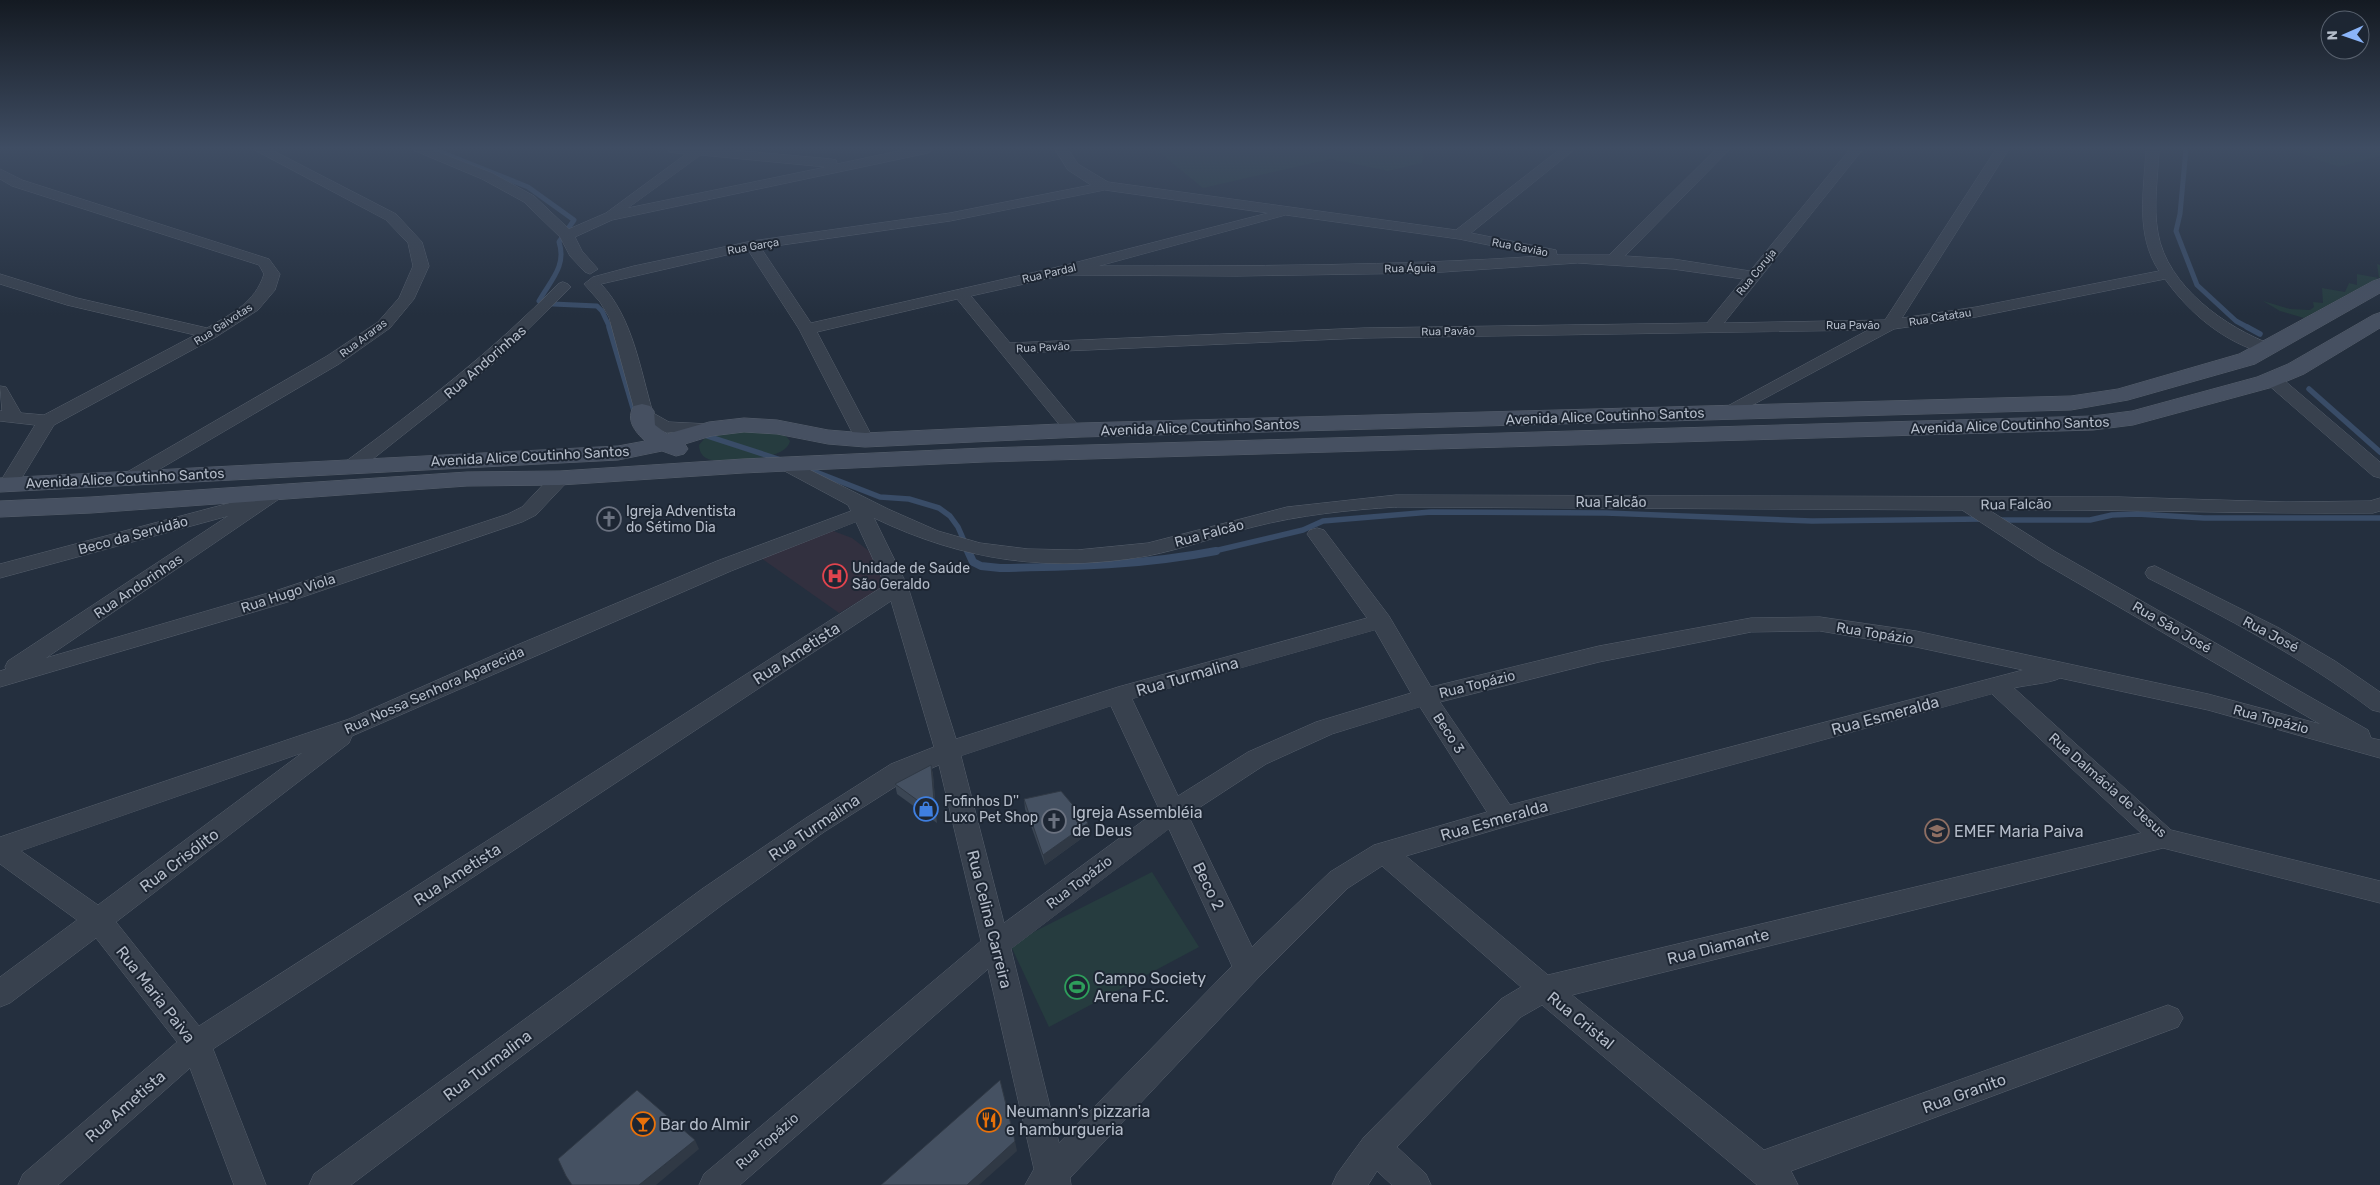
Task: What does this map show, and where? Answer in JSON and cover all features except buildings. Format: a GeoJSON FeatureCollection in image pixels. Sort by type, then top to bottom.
{"type":"FeatureCollection","features":[{"type":"Feature","properties":{"kind":"main road","name":"Avenida Alice Coutinho Santos"},"geometry":{"type":"LineString","coordinates":[[4,485],[618,452],[664,442],[709,429],[744,425],[797,430],[828,437],[865,440],[1073,430],[2088,402],[2231,365],[2267,349],[2380,285]]}},
{"type":"Feature","properties":{"kind":"main road","name":"Avenida Alice Coutinho Santos"},"geometry":{"type":"LineString","coordinates":[[0,509],[270,496],[467,480],[560,478],[700,465],[786,464],[1081,451],[2093,423],[2142,416],[2272,379],[2296,369],[2380,319]]}},
{"type":"Feature","properties":{"kind":"main road"},"geometry":{"type":"LineString","coordinates":[[641,418],[650,433],[700,465]]}},
{"type":"Feature","properties":{"kind":"main road"},"geometry":{"type":"LineString","coordinates":[[618,452],[639,435],[641,418]]}},
{"type":"Feature","properties":{"kind":"main road"},"geometry":{"type":"LineString","coordinates":[[700,465],[692,452],[694,443],[701,433],[709,429]]}},
{"type":"Feature","properties":{"kind":"main road"},"geometry":{"type":"LineString","coordinates":[[786,464],[796,456],[801,447],[802,440],[797,430]]}},
{"type":"Feature","properties":{"kind":"street","name":"Rua Gaivotas"},"geometry":{"type":"LineString","coordinates":[[47,421],[210,334],[252,308],[267,290],[272,274],[264,262],[84,204]]}},
{"type":"Feature","properties":{"kind":"street","name":"Rua Araras"},"geometry":{"type":"LineString","coordinates":[[129,479],[333,360],[384,324],[406,299],[421,266],[415,242],[391,217],[366,204]]}},
{"type":"Feature","properties":{"kind":"street"},"geometry":{"type":"LineString","coordinates":[[535,204],[567,234],[575,253],[594,276],[617,317],[641,418],[665,427],[709,429]]}},
{"type":"Feature","properties":{"kind":"street"},"geometry":{"type":"LineString","coordinates":[[608,218],[626,204]]}},
{"type":"Feature","properties":{"kind":"street"},"geometry":{"type":"LineString","coordinates":[[567,234],[608,218],[671,204]]}},
{"type":"Feature","properties":{"kind":"street","name":"Rua Garça"},"geometry":{"type":"LineString","coordinates":[[566,277],[577,288],[594,276],[639,269],[752,245],[950,217],[1014,204]]}},
{"type":"Feature","properties":{"kind":"street","name":"Rua Gavião"},"geometry":{"type":"LineString","coordinates":[[1235,204],[1459,235],[1578,258]]}},
{"type":"Feature","properties":{"kind":"street"},"geometry":{"type":"LineString","coordinates":[[1459,235],[1498,204]]}},
{"type":"Feature","properties":{"kind":"street"},"geometry":{"type":"LineString","coordinates":[[1614,259],[1669,204]]}},
{"type":"Feature","properties":{"kind":"street","name":"Rua Coruja"},"geometry":{"type":"LineString","coordinates":[[1713,326],[1812,204]]}},
{"type":"Feature","properties":{"kind":"street"},"geometry":{"type":"LineString","coordinates":[[1890,325],[1967,204]]}},
{"type":"Feature","properties":{"kind":"street"},"geometry":{"type":"LineString","coordinates":[[2152,204],[2151,234],[2159,258],[2169,274],[2193,301],[2220,325],[2242,339],[2267,349]]}},
{"type":"Feature","properties":{"kind":"street","name":"Rua Pardal"},"geometry":{"type":"LineString","coordinates":[[807,329],[1064,270],[1290,212]]}},
{"type":"Feature","properties":{"kind":"street"},"geometry":{"type":"LineString","coordinates":[[752,245],[807,329],[865,440]]}},
{"type":"Feature","properties":{"kind":"street","name":"Rua Andorinhas"},"geometry":{"type":"LineString","coordinates":[[352,466],[459,386],[529,324],[566,277],[575,253]]}},
{"type":"Feature","properties":{"kind":"street","name":"Rua Águia"},"geometry":{"type":"LineString","coordinates":[[1064,270],[1428,268],[1578,258],[1673,264],[1754,276]]}},
{"type":"Feature","properties":{"kind":"street","name":"Rua Catatau"},"geometry":{"type":"LineString","coordinates":[[1730,412],[1890,325],[1976,312],[2169,274]]}},
{"type":"Feature","properties":{"kind":"street"},"geometry":{"type":"LineString","coordinates":[[0,279],[73,302],[210,334]]}},
{"type":"Feature","properties":{"kind":"street"},"geometry":{"type":"LineString","coordinates":[[960,293],[1073,430]]}},
{"type":"Feature","properties":{"kind":"street","name":"Rua Pavão"},"geometry":{"type":"LineString","coordinates":[[1006,348],[1364,333],[1713,326],[1890,325]]}},
{"type":"Feature","properties":{"kind":"street"},"geometry":{"type":"LineString","coordinates":[[2272,379],[2380,472]]}},
{"type":"Feature","properties":{"kind":"street"},"geometry":{"type":"LineString","coordinates":[[0,391],[6,415],[47,421],[4,485]]}},
{"type":"Feature","properties":{"kind":"street","name":"Rua Falcão"},"geometry":{"type":"LineString","coordinates":[[786,464],[858,508],[903,525],[958,544],[1010,553],[1041,555],[1095,555],[1129,552],[1276,515],[1330,506],[1388,502],[2118,503],[2286,508],[2373,507],[2380,504]]}},
{"type":"Feature","properties":{"kind":"street","name":"Rua Hugo Viola"},"geometry":{"type":"LineString","coordinates":[[0,679],[283,596],[515,518],[529,511],[560,478]]}},
{"type":"Feature","properties":{"kind":"street","name":"Rua Andorinhas"},"geometry":{"type":"LineString","coordinates":[[0,679],[270,496]]}},
{"type":"Feature","properties":{"kind":"street","name":"Beco da Servidão"},"geometry":{"type":"LineString","coordinates":[[0,571],[270,496]]}},
{"type":"Feature","properties":{"kind":"street","name":"Rua São José"},"geometry":{"type":"LineString","coordinates":[[1966,504],[2047,556],[2380,748]]}},
{"type":"Feature","properties":{"kind":"street","name":"Rua Celina Carreira"},"geometry":{"type":"LineString","coordinates":[[858,508],[897,587],[948,751],[997,944],[1050,1182]]}},
{"type":"Feature","properties":{"kind":"street","name":"Rua Nossa Senhora Aparecida"},"geometry":{"type":"LineString","coordinates":[[0,849],[357,725],[527,649],[697,577],[830,524],[858,508]]}},
{"type":"Feature","properties":{"kind":"street","name":"Beco 3"},"geometry":{"type":"LineString","coordinates":[[1317,534],[1381,621],[1425,696],[1504,817]]}},
{"type":"Feature","properties":{"kind":"street","name":"Rua José"},"geometry":{"type":"LineString","coordinates":[[2155,574],[2304,651],[2349,679],[2380,704]]}},
{"type":"Feature","properties":{"kind":"street","name":"Rua Ametista"},"geometry":{"type":"LineString","coordinates":[[34,1185],[196,1044],[897,587]]}},
{"type":"Feature","properties":{"kind":"street","name":"Rua Turmalina"},"geometry":{"type":"LineString","coordinates":[[325,1185],[712,897],[815,825],[900,772],[948,751],[1118,696],[1381,621]]}},
{"type":"Feature","properties":{"kind":"street","name":"Rua Topázio"},"geometry":{"type":"LineString","coordinates":[[716,1185],[997,944],[1173,812],[1257,758],[1324,728],[1425,696],[1599,654],[1751,625],[1820,624],[1916,639],[2069,674],[2208,702],[2380,748]]}},
{"type":"Feature","properties":{"kind":"street","name":"Rua Esmeralda"},"geometry":{"type":"LineString","coordinates":[[1050,1182],[1248,969],[1339,880],[1383,852],[1504,817],[2034,675],[2069,674]]}},
{"type":"Feature","properties":{"kind":"street","name":"Rua Dalmácia de Jesus"},"geometry":{"type":"LineString","coordinates":[[1996,685],[2163,838],[2380,892]]}},
{"type":"Feature","properties":{"kind":"street","name":"Beco 2"},"geometry":{"type":"LineString","coordinates":[[1118,696],[1248,969]]}},
{"type":"Feature","properties":{"kind":"street","name":"Rua Crisólito"},"geometry":{"type":"LineString","coordinates":[[0,994],[357,725]]}},
{"type":"Feature","properties":{"kind":"street","name":"Rua Diamante"},"geometry":{"type":"LineString","coordinates":[[1348,1185],[1375,1148],[1511,1008],[1544,989],[2163,838]]}},
{"type":"Feature","properties":{"kind":"street","name":"Rua Maria Paiva"},"geometry":{"type":"LineString","coordinates":[[0,849],[98,920],[196,1044],[250,1185]]}},
{"type":"Feature","properties":{"kind":"street","name":"Rua Cristal"},"geometry":{"type":"LineString","coordinates":[[1383,852],[1544,989],[1771,1176]]}},
{"type":"Feature","properties":{"kind":"street","name":"Rua Granito"},"geometry":{"type":"LineString","coordinates":[[1771,1176],[2168,1018]]}},
{"type":"Feature","properties":{"kind":"street"},"geometry":{"type":"LineString","coordinates":[[1375,1148],[1415,1185]]}},
{"type":"Feature","properties":{"kind":"shaded area","name":"Unidade de Saúde São Geraldo"},"geometry":{"type":"Polygon","coordinates":[[[828,529],[852,538],[873,554],[883,567],[885,586],[839,613],[761,558],[828,529]]]}},
{"type":"Feature","properties":{"kind":"green space"},"geometry":{"type":"Polygon","coordinates":[[[2377,264],[2380,265],[2379,278],[2377,264]]]}},
{"type":"Feature","properties":{"kind":"green space"},"geometry":{"type":"Polygon","coordinates":[[[2357,274],[2378,278],[2304,318],[2280,311],[2263,301],[2290,309],[2310,310],[2314,307],[2313,302],[2323,303],[2322,288],[2345,292],[2349,283],[2357,285],[2357,274]]]}},
{"type":"Feature","properties":{"kind":"green space"},"geometry":{"type":"Polygon","coordinates":[[[753,430],[785,435],[790,441],[786,448],[779,453],[756,458],[712,460],[704,457],[700,451],[699,445],[704,439],[713,435],[753,430]]]}},
{"type":"Feature","properties":{"kind":"green space","name":"Campo Society Arena F.C."},"geometry":{"type":"Polygon","coordinates":[[[1152,872],[1199,947],[1049,1027],[1010,944],[1152,872]]]}},
{"type":"Feature","properties":{"kind":"waterway"},"geometry":{"type":"LineString","coordinates":[[552,204],[574,220],[559,242],[561,251],[559,266],[539,301],[553,304],[597,306],[602,311],[610,328]]}},
{"type":"Feature","properties":{"kind":"waterway"},"geometry":{"type":"LineString","coordinates":[[2181,204],[2176,231],[2197,285],[2236,321],[2249,328]]}},
{"type":"Feature","properties":{"kind":"waterway"},"geometry":{"type":"LineString","coordinates":[[609,327],[634,411],[638,413]]}},
{"type":"Feature","properties":{"kind":"waterway"},"geometry":{"type":"LineString","coordinates":[[2247,327],[2260,334]]}},
{"type":"Feature","properties":{"kind":"waterway"},"geometry":{"type":"LineString","coordinates":[[2309,389],[2380,452]]}},
{"type":"Feature","properties":{"kind":"waterway"},"geometry":{"type":"LineString","coordinates":[[701,434],[781,460]]}},
{"type":"Feature","properties":{"kind":"waterway"},"geometry":{"type":"LineString","coordinates":[[803,467],[880,497],[909,499],[939,508],[950,516],[958,527],[969,552]]}},
{"type":"Feature","properties":{"kind":"waterway"},"geometry":{"type":"LineString","coordinates":[[1210,552],[1303,530],[1323,521],[1431,512],[1606,513],[1812,521],[1984,519]]}},
{"type":"Feature","properties":{"kind":"waterway"},"geometry":{"type":"LineString","coordinates":[[1997,520],[2090,520],[2112,515],[2137,514],[2204,518],[2380,518]]}},
{"type":"Feature","properties":{"kind":"waterway"},"geometry":{"type":"LineString","coordinates":[[968,551],[973,562],[981,566],[1000,568],[1081,566],[1135,562],[1216,551]]}},
{"type":"Feature","properties":{"kind":"place","name":"Igreja Adventista do Sétimo Dia"},"geometry":{"type":"Point","coordinates":[609,519]}},
{"type":"Feature","properties":{"kind":"place","name":"Unidade de Saúde São Geraldo"},"geometry":{"type":"Point","coordinates":[835,576]}},
{"type":"Feature","properties":{"kind":"place","name":"Fofinhos D'' Luxo Pet Shop"},"geometry":{"type":"Point","coordinates":[926,809]}},
{"type":"Feature","properties":{"kind":"place","name":"Igreja Assembléia de Deus"},"geometry":{"type":"Point","coordinates":[1054,821]}},
{"type":"Feature","properties":{"kind":"place","name":"EMEF Maria Paiva"},"geometry":{"type":"Point","coordinates":[1937,831]}},
{"type":"Feature","properties":{"kind":"place","name":"Campo Society Arena F.C."},"geometry":{"type":"Point","coordinates":[1077,987]}},
{"type":"Feature","properties":{"kind":"place","name":"Neumann's pizzaria e hamburgueria"},"geometry":{"type":"Point","coordinates":[989,1120]}},
{"type":"Feature","properties":{"kind":"place","name":"Bar do Almir"},"geometry":{"type":"Point","coordinates":[643,1124]}}]}
